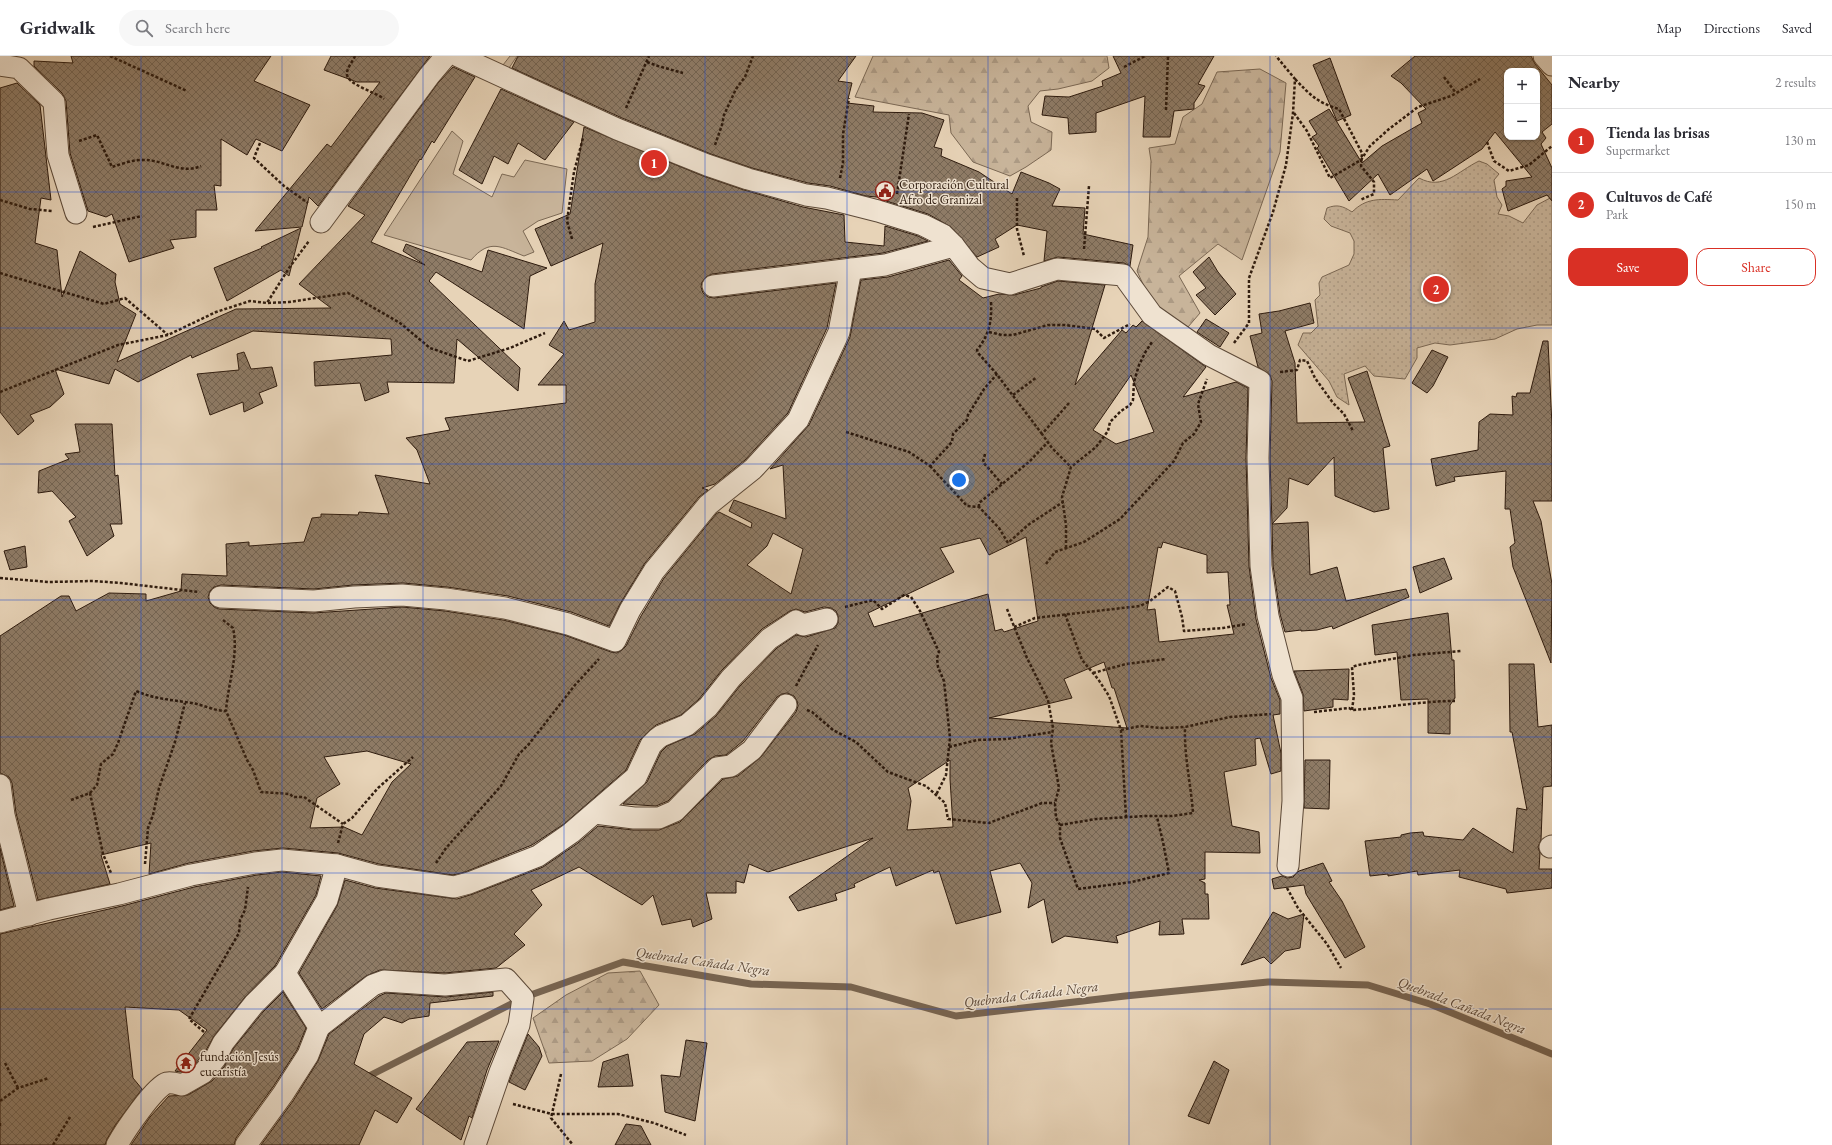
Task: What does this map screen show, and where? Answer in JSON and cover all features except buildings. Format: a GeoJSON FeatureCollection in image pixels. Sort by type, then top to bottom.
{"type":"FeatureCollection","features":[{"type":"Feature","properties":{"kind":"street"},"geometry":{"type":"LineString","coordinates":[[323,220],[402,112],[446,56]]}},
{"type":"Feature","properties":{"kind":"street"},"geometry":{"type":"LineString","coordinates":[[458,56],[617,129],[708,165],[748,179],[806,195],[838,201],[923,225],[943,234],[970,267],[983,278],[1010,284],[1057,269],[1123,275],[1152,315],[1209,355],[1260,381],[1258,458],[1261,566],[1269,618],[1283,676],[1292,698],[1293,802],[1288,866]]}},
{"type":"Feature","properties":{"kind":"street"},"geometry":{"type":"LineString","coordinates":[[1544,56],[1552,65]]}},
{"type":"Feature","properties":{"kind":"street"},"geometry":{"type":"LineString","coordinates":[[0,64],[19,68],[54,102],[58,156],[74,212]]}},
{"type":"Feature","properties":{"kind":"street"},"geometry":{"type":"LineString","coordinates":[[713,286],[885,265],[954,246]]}},
{"type":"Feature","properties":{"kind":"street"},"geometry":{"type":"LineString","coordinates":[[220,597],[314,601],[354,597],[402,595],[512,610],[568,624],[615,641],[630,610],[654,571],[708,505],[752,469],[798,420],[839,332],[851,269]]}},
{"type":"Feature","properties":{"kind":"street"},"geometry":{"type":"LineString","coordinates":[[0,922],[119,894],[191,875],[255,863],[282,860],[337,865],[377,876],[454,887],[469,883],[538,856],[571,833],[636,777],[651,745],[661,736],[683,728],[708,707],[731,678],[769,639],[796,621],[803,624],[827,619]]}},
{"type":"Feature","properties":{"kind":"street"},"geometry":{"type":"LineString","coordinates":[[596,813],[634,818],[659,818],[675,812],[717,768],[731,766],[752,750],[786,705]]}},
{"type":"Feature","properties":{"kind":"street"},"geometry":{"type":"LineString","coordinates":[[0,785],[4,815],[29,915]]}},
{"type":"Feature","properties":{"kind":"street"},"geometry":{"type":"LineString","coordinates":[[117,1145],[152,1095],[169,1082],[182,1085],[203,1073],[215,1059],[221,1047],[254,1004],[285,972],[327,900],[337,865]]}},
{"type":"Feature","properties":{"kind":"street"},"geometry":{"type":"LineString","coordinates":[[285,972],[319,1027]]}},
{"type":"Feature","properties":{"kind":"street"},"geometry":{"type":"LineString","coordinates":[[246,1145],[283,1094],[308,1055],[319,1027],[373,985],[384,981],[445,985],[506,980],[522,998],[519,1025],[475,1145]]}},
{"type":"Feature","properties":{"kind":"path"},"geometry":{"type":"LineString","coordinates":[[110,56],[187,90]]}},
{"type":"Feature","properties":{"kind":"path"},"geometry":{"type":"LineString","coordinates":[[355,56],[347,73],[348,79],[351,82],[378,93],[402,112]]}},
{"type":"Feature","properties":{"kind":"path"},"geometry":{"type":"LineString","coordinates":[[617,129],[649,56]]}},
{"type":"Feature","properties":{"kind":"path"},"geometry":{"type":"LineString","coordinates":[[708,165],[724,115],[736,89],[745,77],[753,56]]}},
{"type":"Feature","properties":{"kind":"path"},"geometry":{"type":"LineString","coordinates":[[1124,67],[1144,56]]}},
{"type":"Feature","properties":{"kind":"path"},"geometry":{"type":"LineString","coordinates":[[1166,110],[1168,56]]}},
{"type":"Feature","properties":{"kind":"path"},"geometry":{"type":"LineString","coordinates":[[1276,56],[1311,96],[1324,105],[1339,109],[1362,153],[1361,166],[1374,182],[1374,194],[1360,200]]}},
{"type":"Feature","properties":{"kind":"path"},"geometry":{"type":"LineString","coordinates":[[647,62],[684,73]]}},
{"type":"Feature","properties":{"kind":"path"},"geometry":{"type":"LineString","coordinates":[[1444,77],[1456,93]]}},
{"type":"Feature","properties":{"kind":"path"},"geometry":{"type":"LineString","coordinates":[[1293,113],[1307,131],[1330,178],[1361,160],[1370,146],[1388,129],[1418,107],[1456,93],[1480,78]]}},
{"type":"Feature","properties":{"kind":"path"},"geometry":{"type":"LineString","coordinates":[[1046,564],[1055,552],[1084,542],[1120,519],[1174,461],[1183,443],[1194,434],[1201,422],[1198,404],[1204,383],[1249,323],[1249,278],[1273,212],[1286,165],[1293,113],[1295,79]]}},
{"type":"Feature","properties":{"kind":"path"},"geometry":{"type":"LineString","coordinates":[[838,201],[843,164],[843,134],[849,98]]}},
{"type":"Feature","properties":{"kind":"path"},"geometry":{"type":"LineString","coordinates":[[894,216],[909,114]]}},
{"type":"Feature","properties":{"kind":"path"},"geometry":{"type":"LineString","coordinates":[[572,239],[567,221],[574,172],[589,116]]}},
{"type":"Feature","properties":{"kind":"path"},"geometry":{"type":"LineString","coordinates":[[57,147],[97,135],[112,167],[124,162],[143,159],[190,170],[201,166]]}},
{"type":"Feature","properties":{"kind":"path"},"geometry":{"type":"LineString","coordinates":[[1487,142],[1494,161],[1509,171],[1529,165],[1552,146]]}},
{"type":"Feature","properties":{"kind":"path"},"geometry":{"type":"LineString","coordinates":[[260,143],[254,158],[284,186],[309,204],[323,220],[289,268],[267,303]]}},
{"type":"Feature","properties":{"kind":"path"},"geometry":{"type":"LineString","coordinates":[[1080,271],[1088,212],[1089,186]]}},
{"type":"Feature","properties":{"kind":"path"},"geometry":{"type":"LineString","coordinates":[[1017,198],[1017,229],[1028,278]]}},
{"type":"Feature","properties":{"kind":"path"},"geometry":{"type":"LineString","coordinates":[[0,200],[30,209],[74,212],[81,230],[142,216]]}},
{"type":"Feature","properties":{"kind":"path"},"geometry":{"type":"LineString","coordinates":[[0,273],[104,304],[125,298],[168,335]]}},
{"type":"Feature","properties":{"kind":"path"},"geometry":{"type":"LineString","coordinates":[[993,281],[991,293],[992,319],[989,332],[977,350],[978,353],[997,374],[1048,442],[1071,467]]}},
{"type":"Feature","properties":{"kind":"path"},"geometry":{"type":"LineString","coordinates":[[0,392],[118,345],[168,335],[216,312],[250,301],[267,303],[288,302],[348,293],[400,323],[430,348],[468,361],[510,348],[545,333]]}},
{"type":"Feature","properties":{"kind":"path"},"geometry":{"type":"LineString","coordinates":[[989,332],[1002,335],[1013,335],[1048,325],[1086,326],[1095,329],[1104,338],[1144,317],[1147,308]]}},
{"type":"Feature","properties":{"kind":"path"},"geometry":{"type":"LineString","coordinates":[[1066,548],[1066,525],[1062,497],[1071,467],[1096,448],[1108,431],[1110,422],[1121,411],[1130,405],[1133,400],[1134,382],[1142,358],[1166,325]]}},
{"type":"Feature","properties":{"kind":"path"},"geometry":{"type":"LineString","coordinates":[[1260,381],[1266,374],[1297,370],[1300,360],[1307,361],[1318,383],[1333,403],[1344,414],[1353,431]]}},
{"type":"Feature","properties":{"kind":"path"},"geometry":{"type":"LineString","coordinates":[[930,466],[952,442],[953,434],[967,420],[968,415],[984,389],[997,374]]}},
{"type":"Feature","properties":{"kind":"path"},"geometry":{"type":"LineString","coordinates":[[1013,395],[1037,377]]}},
{"type":"Feature","properties":{"kind":"path"},"geometry":{"type":"LineString","coordinates":[[1042,434],[1069,403]]}},
{"type":"Feature","properties":{"kind":"path"},"geometry":{"type":"LineString","coordinates":[[846,432],[909,452],[930,466],[967,506],[979,507],[999,528],[1008,544],[1028,525],[1063,502]]}},
{"type":"Feature","properties":{"kind":"path"},"geometry":{"type":"LineString","coordinates":[[979,507],[979,503],[1029,462],[1048,442]]}},
{"type":"Feature","properties":{"kind":"path"},"geometry":{"type":"LineString","coordinates":[[985,454],[983,462],[1002,484]]}},
{"type":"Feature","properties":{"kind":"path"},"geometry":{"type":"LineString","coordinates":[[0,578],[49,582],[93,581],[121,583],[202,592],[220,597],[222,609],[220,618],[233,628],[236,641],[226,711],[247,760],[253,770],[261,792],[290,794],[293,797],[304,797],[343,824]]}},
{"type":"Feature","properties":{"kind":"path"},"geometry":{"type":"LineString","coordinates":[[1014,627],[1034,618],[1140,606],[1150,601],[1168,587],[1175,591],[1184,631],[1242,626],[1269,618]]}},
{"type":"Feature","properties":{"kind":"path"},"geometry":{"type":"LineString","coordinates":[[904,595],[911,597],[939,652],[937,658],[938,667],[944,681],[948,713],[949,747],[946,775],[936,795]]}},
{"type":"Feature","properties":{"kind":"path"},"geometry":{"type":"LineString","coordinates":[[1007,609],[1027,658],[1048,700],[1053,732],[1051,743],[1059,788],[1055,803],[1056,818],[1060,825],[1060,838],[1078,889],[1132,882],[1169,873],[1157,817]]}},
{"type":"Feature","properties":{"kind":"path"},"geometry":{"type":"LineString","coordinates":[[1065,614],[1082,660],[1093,673],[1108,696],[1121,730],[1126,817]]}},
{"type":"Feature","properties":{"kind":"path"},"geometry":{"type":"LineString","coordinates":[[418,882],[431,871],[446,848],[501,786],[519,754],[529,744],[575,685],[615,641]]}},
{"type":"Feature","properties":{"kind":"path"},"geometry":{"type":"LineString","coordinates":[[1352,710],[1354,695],[1352,667],[1414,655],[1461,651]]}},
{"type":"Feature","properties":{"kind":"path"},"geometry":{"type":"LineString","coordinates":[[1093,673],[1126,664],[1166,659]]}},
{"type":"Feature","properties":{"kind":"path"},"geometry":{"type":"LineString","coordinates":[[71,800],[90,793],[96,785],[101,764],[113,754],[122,736],[136,691],[148,696],[201,705],[219,711],[226,711]]}},
{"type":"Feature","properties":{"kind":"path"},"geometry":{"type":"LineString","coordinates":[[1121,730],[1140,726],[1162,728],[1185,727],[1230,717],[1292,710],[1348,708],[1352,710],[1426,702],[1455,701]]}},
{"type":"Feature","properties":{"kind":"path"},"geometry":{"type":"LineString","coordinates":[[146,854],[148,828],[153,815],[159,788],[175,742],[185,703]]}},
{"type":"Feature","properties":{"kind":"path"},"geometry":{"type":"LineString","coordinates":[[786,705],[812,712],[833,730],[856,742],[888,772],[926,786],[945,803],[948,819],[989,823],[1042,803],[1055,803]]}},
{"type":"Feature","properties":{"kind":"path"},"geometry":{"type":"LineString","coordinates":[[1060,825],[1096,819],[1193,814],[1191,784],[1186,754],[1185,727]]}},
{"type":"Feature","properties":{"kind":"path"},"geometry":{"type":"LineString","coordinates":[[949,747],[977,740],[1006,739],[1053,732]]}},
{"type":"Feature","properties":{"kind":"path"},"geometry":{"type":"LineString","coordinates":[[337,865],[337,844],[343,824],[352,818],[378,788],[414,757]]}},
{"type":"Feature","properties":{"kind":"path"},"geometry":{"type":"LineString","coordinates":[[90,793],[103,854],[119,894]]}},
{"type":"Feature","properties":{"kind":"path"},"geometry":{"type":"LineString","coordinates":[[221,1047],[189,1019],[239,933],[240,920],[245,910],[247,893],[255,863]]}},
{"type":"Feature","properties":{"kind":"path"},"geometry":{"type":"LineString","coordinates":[[1288,866],[1287,890],[1298,908],[1327,944],[1341,968]]}},
{"type":"Feature","properties":{"kind":"path"},"geometry":{"type":"LineString","coordinates":[[5,1063],[18,1088]]}},
{"type":"Feature","properties":{"kind":"path"},"geometry":{"type":"LineString","coordinates":[[561,1074],[551,1118],[573,1145]]}},
{"type":"Feature","properties":{"kind":"path"},"geometry":{"type":"LineString","coordinates":[[0,1101],[18,1088],[49,1078]]}},
{"type":"Feature","properties":{"kind":"path"},"geometry":{"type":"LineString","coordinates":[[491,1099],[552,1114],[618,1114],[654,1123],[686,1135]]}},
{"type":"Feature","properties":{"kind":"path"},"geometry":{"type":"LineString","coordinates":[[53,1145],[70,1117]]}},
{"type":"Feature","properties":{"kind":"green space"},"geometry":{"type":"Polygon","coordinates":[[[510,56],[517,56],[509,68],[503,65],[510,56]]]}},
{"type":"Feature","properties":{"kind":"green space"},"geometry":{"type":"Polygon","coordinates":[[[873,56],[1107,56],[1109,68],[1092,81],[1058,89],[1040,91],[1028,106],[1031,122],[1052,132],[1051,150],[1010,176],[973,162],[951,133],[949,115],[855,97],[873,56]]]}},
{"type":"Feature","properties":{"kind":"green space"},"geometry":{"type":"Polygon","coordinates":[[[1260,69],[1286,83],[1280,152],[1242,260],[1218,244],[1179,276],[1200,313],[1188,327],[1163,311],[1147,293],[1137,271],[1148,237],[1151,161],[1149,148],[1175,144],[1183,117],[1202,104],[1217,72],[1260,69]]]}},
{"type":"Feature","properties":{"kind":"green space"},"geometry":{"type":"Polygon","coordinates":[[[452,131],[463,141],[453,174],[492,197],[502,174],[514,177],[525,160],[567,169],[562,213],[538,221],[523,231],[534,252],[524,256],[496,246],[484,249],[471,260],[384,235],[452,131]]]}},
{"type":"Feature","properties":{"kind":"green space"},"geometry":{"type":"Polygon","coordinates":[[[1479,161],[1487,164],[1499,174],[1494,180],[1497,197],[1502,205],[1498,214],[1509,216],[1523,223],[1537,205],[1552,197],[1552,325],[1537,325],[1517,329],[1495,339],[1450,345],[1435,343],[1417,348],[1417,358],[1405,379],[1374,376],[1365,366],[1344,374],[1349,405],[1337,397],[1329,381],[1298,345],[1303,333],[1311,333],[1318,326],[1315,300],[1320,295],[1319,283],[1322,277],[1349,265],[1354,254],[1354,241],[1350,233],[1331,226],[1324,219],[1327,208],[1340,206],[1352,212],[1362,204],[1373,200],[1398,200],[1419,178],[1436,182],[1443,181],[1479,161]]]}},
{"type":"Feature","properties":{"kind":"green space"},"geometry":{"type":"Polygon","coordinates":[[[640,971],[659,1005],[627,1039],[592,1061],[549,1063],[533,1018],[566,995],[608,973],[640,971]]]}},
{"type":"Feature","properties":{"kind":"waterway","name":"Quebrada Cañada Negra"},"geometry":{"type":"LineString","coordinates":[[365,1080],[367,1077],[525,997],[623,962],[751,984],[851,987],[956,1016],[1125,996],[1268,982],[1368,985],[1430,1004],[1552,1054]]}},
{"type":"Feature","properties":{"kind":"place","name":"Tienda las brisas"},"geometry":{"type":"Point","coordinates":[654,163]}},
{"type":"Feature","properties":{"kind":"place","name":"Corporación Cultural Afro de Granizal"},"geometry":{"type":"Point","coordinates":[885,191]}},
{"type":"Feature","properties":{"kind":"place","name":"Cultuvos de Café"},"geometry":{"type":"Point","coordinates":[1436,289]}},
{"type":"Feature","properties":{"kind":"place","name":"fundación Jesús eucaristía"},"geometry":{"type":"Point","coordinates":[186,1063]}}]}
